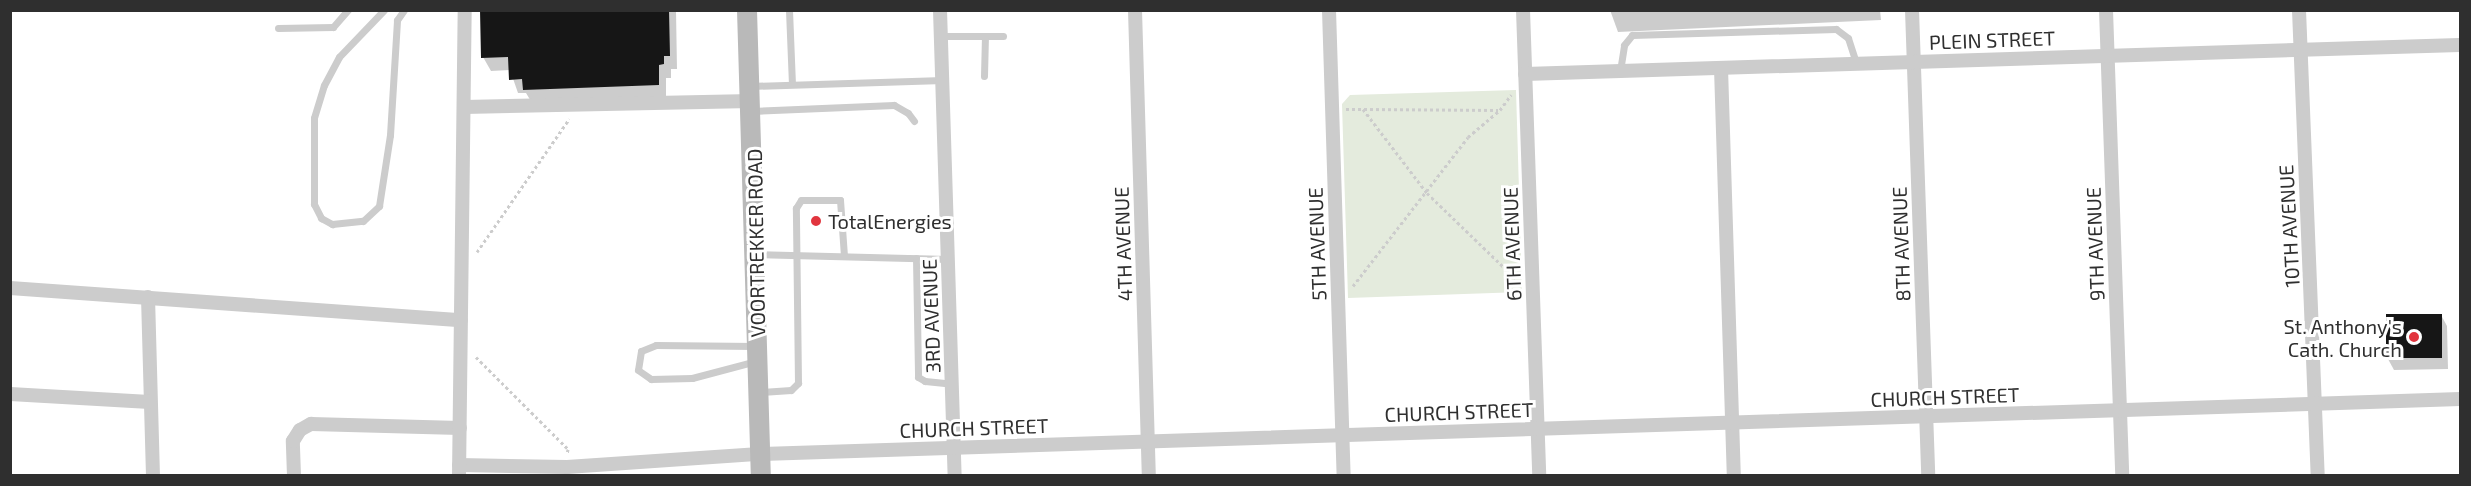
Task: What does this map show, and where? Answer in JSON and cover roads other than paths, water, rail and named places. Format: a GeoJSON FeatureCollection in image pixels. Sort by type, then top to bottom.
{"type":"FeatureCollection","features":[{"type":"Feature","properties":{"kind":"main road","name":"VOORTREKKER ROAD"},"geometry":{"type":"LineString","coordinates":[[747,10],[752,99],[761,476]]}},
{"type":"Feature","properties":{"kind":"street"},"geometry":{"type":"LineString","coordinates":[[459,470],[465,10]]}},
{"type":"Feature","properties":{"kind":"street","name":"3RD AVENUE"},"geometry":{"type":"LineString","coordinates":[[940,10],[955,476]]}},
{"type":"Feature","properties":{"kind":"street","name":"4TH AVENUE"},"geometry":{"type":"LineString","coordinates":[[1135,10],[1149,476]]}},
{"type":"Feature","properties":{"kind":"street","name":"5TH AVENUE"},"geometry":{"type":"LineString","coordinates":[[1329,10],[1344,476]]}},
{"type":"Feature","properties":{"kind":"street","name":"6TH AVENUE"},"geometry":{"type":"LineString","coordinates":[[1523,10],[1539,476]]}},
{"type":"Feature","properties":{"kind":"street","name":"8TH AVENUE"},"geometry":{"type":"LineString","coordinates":[[1912,10],[1928,476]]}},
{"type":"Feature","properties":{"kind":"street","name":"9TH AVENUE"},"geometry":{"type":"LineString","coordinates":[[2106,10],[2122,476]]}},
{"type":"Feature","properties":{"kind":"street","name":"10TH AVENUE"},"geometry":{"type":"LineString","coordinates":[[2299,10],[2318,476]]}},
{"type":"Feature","properties":{"kind":"street","name":"PLEIN STREET"},"geometry":{"type":"LineString","coordinates":[[1526,74],[2460,45]]}},
{"type":"Feature","properties":{"kind":"street"},"geometry":{"type":"LineString","coordinates":[[1721,68],[1734,476]]}},
{"type":"Feature","properties":{"kind":"street"},"geometry":{"type":"LineString","coordinates":[[464,107],[752,99]]}},
{"type":"Feature","properties":{"kind":"street"},"geometry":{"type":"LineString","coordinates":[[10,288],[461,320]]}},
{"type":"Feature","properties":{"kind":"street"},"geometry":{"type":"LineString","coordinates":[[148,297],[153,476]]}},
{"type":"Feature","properties":{"kind":"street"},"geometry":{"type":"LineString","coordinates":[[10,394],[150,402]]}},
{"type":"Feature","properties":{"kind":"street","name":"CHURCH STREET"},"geometry":{"type":"LineString","coordinates":[[459,470],[567,471],[760,454],[2121,410],[2316,406],[2460,399]]}},
{"type":"Feature","properties":{"kind":"street"},"geometry":{"type":"LineString","coordinates":[[294,476],[293,441],[300,430],[311,424],[460,428]]}},
{"type":"Feature","properties":{"kind":"lane"},"geometry":{"type":"LineString","coordinates":[[278,28],[333,27],[348,10]]}},
{"type":"Feature","properties":{"kind":"lane"},"geometry":{"type":"LineString","coordinates":[[384,10],[339,57],[324,85],[314,118],[314,204],[321,218],[332,224],[363,221],[379,206],[390,135],[397,20],[404,10]]}},
{"type":"Feature","properties":{"kind":"lane"},"geometry":{"type":"LineString","coordinates":[[789,10],[792,84]]}},
{"type":"Feature","properties":{"kind":"lane"},"geometry":{"type":"LineString","coordinates":[[1620,70],[1628,38],[1666,34],[1836,29],[1848,38],[1856,63]]}},
{"type":"Feature","properties":{"kind":"lane"},"geometry":{"type":"LineString","coordinates":[[941,36],[1003,36]]}},
{"type":"Feature","properties":{"kind":"lane"},"geometry":{"type":"LineString","coordinates":[[984,76],[985,36]]}},
{"type":"Feature","properties":{"kind":"lane"},"geometry":{"type":"LineString","coordinates":[[752,99],[792,84],[942,80]]}},
{"type":"Feature","properties":{"kind":"lane"},"geometry":{"type":"LineString","coordinates":[[752,99],[894,105],[908,113],[914,121]]}},
{"type":"Feature","properties":{"kind":"lane"},"geometry":{"type":"LineString","coordinates":[[759,392],[791,390],[798,383],[798,204],[805,199],[836,198],[842,203],[844,256]]}},
{"type":"Feature","properties":{"kind":"lane"},"geometry":{"type":"LineString","coordinates":[[756,255],[948,259]]}},
{"type":"Feature","properties":{"kind":"lane"},"geometry":{"type":"LineString","coordinates":[[916,258],[918,377],[925,381],[952,384]]}},
{"type":"Feature","properties":{"kind":"lane"},"geometry":{"type":"LineString","coordinates":[[656,345],[758,353],[692,378],[651,379],[638,370],[641,351],[656,345]]}},
{"type":"Feature","properties":{"kind":"place","name":"TotalEnergies"},"geometry":{"type":"Point","coordinates":[816,221]}},
{"type":"Feature","properties":{"kind":"place","name":"St. Anthony's Cath. Church"},"geometry":{"type":"Point","coordinates":[2414,337]}}]}
